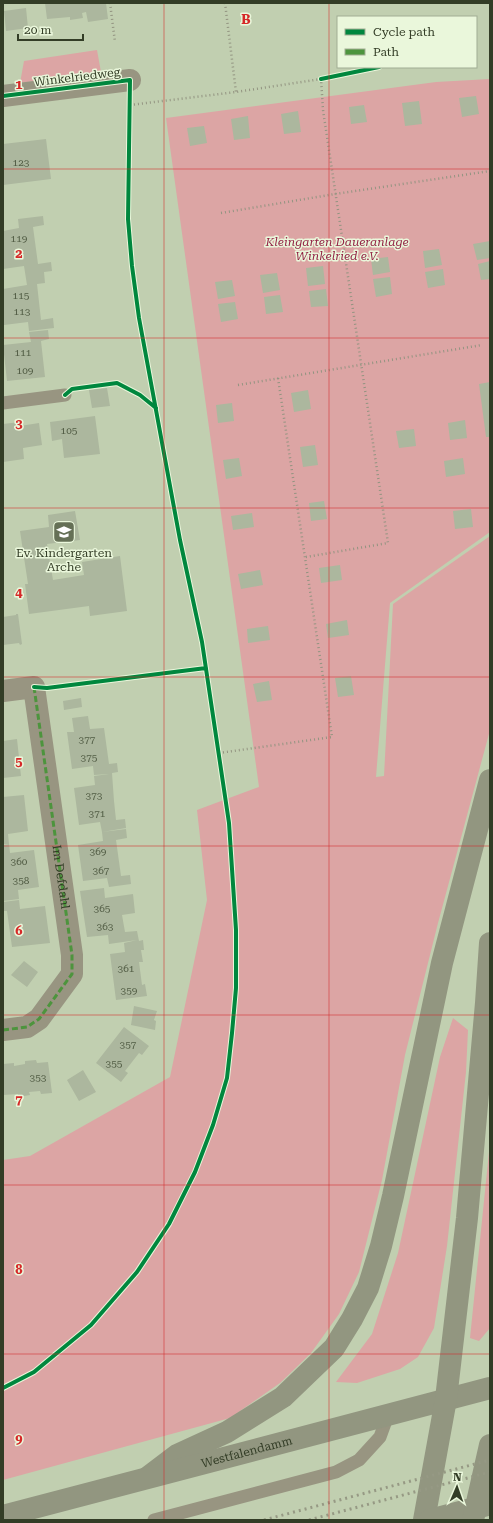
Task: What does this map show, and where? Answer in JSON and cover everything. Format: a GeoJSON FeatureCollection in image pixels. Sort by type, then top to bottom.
{"type":"FeatureCollection","features":[{"type":"Feature","properties":{"kind":"highway"},"geometry":{"type":"LineString","coordinates":[[148,1477],[177,1455],[227,1432],[283,1397],[334,1348],[352,1319],[368,1288],[381,1246],[393,1196],[442,963],[490,780]]}},
{"type":"Feature","properties":{"kind":"highway"},"geometry":{"type":"LineString","coordinates":[[424,1520],[446,1399],[467,1218],[486,1011],[490,943]]}},
{"type":"Feature","properties":{"kind":"highway","name":"Westfalendamm"},"geometry":{"type":"LineString","coordinates":[[3,1516],[490,1388]]}},
{"type":"Feature","properties":{"kind":"highway"},"geometry":{"type":"LineString","coordinates":[[473,1520],[490,1445]]}},
{"type":"Feature","properties":{"kind":"highway"},"geometry":{"type":"LineString","coordinates":[[430,1520],[490,1504]]}},
{"type":"Feature","properties":{"kind":"street","name":"Winkelriedweg"},"geometry":{"type":"LineString","coordinates":[[3,96],[130,80]]}},
{"type":"Feature","properties":{"kind":"street","name":"Im Defdahl"},"geometry":{"type":"LineString","coordinates":[[3,691],[34,686],[72,955],[72,974],[39,1019],[27,1027],[3,1030]]}},
{"type":"Feature","properties":{"kind":"lane"},"geometry":{"type":"LineString","coordinates":[[3,403],[65,395]]}},
{"type":"Feature","properties":{"kind":"lane"},"geometry":{"type":"LineString","coordinates":[[154,1520],[336,1472],[359,1460],[380,1437],[398,1413]]}},
{"type":"Feature","properties":{"kind":"path"},"geometry":{"type":"LineString","coordinates":[[110,3],[115,42]]}},
{"type":"Feature","properties":{"kind":"path"},"geometry":{"type":"LineString","coordinates":[[225,3],[236,92]]}},
{"type":"Feature","properties":{"kind":"path"},"geometry":{"type":"LineString","coordinates":[[130,105],[236,92],[328,78]]}},
{"type":"Feature","properties":{"kind":"path"},"geometry":{"type":"LineString","coordinates":[[306,557],[388,543],[322,110],[321,79]]}},
{"type":"Feature","properties":{"kind":"path"},"geometry":{"type":"LineString","coordinates":[[130,80],[130,112]]}},
{"type":"Feature","properties":{"kind":"path"},"geometry":{"type":"LineString","coordinates":[[221,213],[490,171]]}},
{"type":"Feature","properties":{"kind":"path"},"geometry":{"type":"LineString","coordinates":[[238,385],[482,345]]}},
{"type":"Feature","properties":{"kind":"path"},"geometry":{"type":"LineString","coordinates":[[219,753],[332,737],[278,378]]}},
{"type":"Feature","properties":{"kind":"path"},"geometry":{"type":"LineString","coordinates":[[218,746],[220,760]]}},
{"type":"Feature","properties":{"kind":"green space"},"geometry":{"type":"Polygon","coordinates":[[[97,50],[101,72],[20,83],[24,61],[97,50]]]}},
{"type":"Feature","properties":{"kind":"green space","name":"Kleingarten Daueranlage Winkelried e.V."},"geometry":{"type":"Polygon","coordinates":[[[490,79],[490,532],[390,603],[376,777],[384,776],[393,604],[490,536],[490,730],[438,923],[405,1055],[382,1180],[359,1272],[339,1314],[311,1353],[280,1383],[230,1418],[3,1480],[3,1160],[30,1156],[170,1077],[207,900],[197,810],[259,787],[166,118],[436,82],[490,79]]]}},
{"type":"Feature","properties":{"kind":"green space"},"geometry":{"type":"Polygon","coordinates":[[[453,1018],[468,1030],[466,1072],[447,1246],[434,1328],[418,1357],[400,1369],[357,1383],[336,1382],[372,1334],[398,1253],[440,1057],[453,1018]]]}},
{"type":"Feature","properties":{"kind":"green space"},"geometry":{"type":"Polygon","coordinates":[[[490,1142],[490,1328],[479,1341],[470,1338],[490,1142]]]}},
{"type":"Feature","properties":{"kind":"building"},"geometry":{"type":"Polygon","coordinates":[[[45,3],[106,3],[108,19],[88,22],[86,12],[82,13],[83,18],[70,20],[70,17],[47,19],[45,3]]]}},
{"type":"Feature","properties":{"kind":"building"},"geometry":{"type":"Polygon","coordinates":[[[26,8],[28,28],[6,31],[4,11],[26,8]]]}},
{"type":"Feature","properties":{"kind":"building"},"geometry":{"type":"Polygon","coordinates":[[[476,96],[479,114],[462,117],[459,98],[476,96]]]}},
{"type":"Feature","properties":{"kind":"building"},"geometry":{"type":"Polygon","coordinates":[[[419,101],[422,124],[405,126],[402,103],[419,101]]]}},
{"type":"Feature","properties":{"kind":"building"},"geometry":{"type":"Polygon","coordinates":[[[364,105],[367,122],[351,124],[349,107],[364,105]]]}},
{"type":"Feature","properties":{"kind":"building"},"geometry":{"type":"Polygon","coordinates":[[[298,111],[301,132],[284,134],[281,114],[298,111]]]}},
{"type":"Feature","properties":{"kind":"building"},"geometry":{"type":"Polygon","coordinates":[[[248,116],[250,138],[234,140],[231,119],[248,116]]]}},
{"type":"Feature","properties":{"kind":"building"},"geometry":{"type":"Polygon","coordinates":[[[204,126],[207,143],[190,146],[187,128],[204,126]]]}},
{"type":"Feature","properties":{"kind":"building"},"geometry":{"type":"Polygon","coordinates":[[[46,139],[51,179],[3,185],[3,144],[46,139]]]}},
{"type":"Feature","properties":{"kind":"building"},"geometry":{"type":"Polygon","coordinates":[[[43,216],[44,225],[33,227],[38,264],[51,262],[52,271],[44,272],[45,283],[37,284],[41,320],[53,318],[54,328],[29,331],[28,322],[4,325],[3,289],[27,285],[24,266],[3,269],[3,231],[19,228],[18,219],[43,216]]]}},
{"type":"Feature","properties":{"kind":"building"},"geometry":{"type":"Polygon","coordinates":[[[490,241],[490,258],[477,260],[473,244],[490,241]]]}},
{"type":"Feature","properties":{"kind":"building"},"geometry":{"type":"Polygon","coordinates":[[[439,249],[442,265],[425,268],[423,251],[439,249]]]}},
{"type":"Feature","properties":{"kind":"building"},"geometry":{"type":"Polygon","coordinates":[[[388,257],[390,272],[373,275],[371,259],[388,257]]]}},
{"type":"Feature","properties":{"kind":"building"},"geometry":{"type":"Polygon","coordinates":[[[490,261],[490,279],[481,280],[478,264],[490,261]]]}},
{"type":"Feature","properties":{"kind":"building"},"geometry":{"type":"Polygon","coordinates":[[[323,266],[325,284],[308,286],[306,268],[323,266]]]}},
{"type":"Feature","properties":{"kind":"building"},"geometry":{"type":"Polygon","coordinates":[[[443,269],[445,285],[428,288],[425,272],[443,269]]]}},
{"type":"Feature","properties":{"kind":"building"},"geometry":{"type":"Polygon","coordinates":[[[277,273],[280,290],[263,293],[260,275],[277,273]]]}},
{"type":"Feature","properties":{"kind":"building"},"geometry":{"type":"Polygon","coordinates":[[[390,277],[392,294],[376,297],[373,279],[390,277]]]}},
{"type":"Feature","properties":{"kind":"building"},"geometry":{"type":"Polygon","coordinates":[[[232,280],[235,296],[218,299],[215,282],[232,280]]]}},
{"type":"Feature","properties":{"kind":"building"},"geometry":{"type":"Polygon","coordinates":[[[326,289],[328,306],[311,307],[309,291],[326,289]]]}},
{"type":"Feature","properties":{"kind":"building"},"geometry":{"type":"Polygon","coordinates":[[[280,295],[283,312],[266,314],[264,297],[280,295]]]}},
{"type":"Feature","properties":{"kind":"building"},"geometry":{"type":"Polygon","coordinates":[[[235,302],[238,319],[221,322],[218,304],[235,302]]]}},
{"type":"Feature","properties":{"kind":"building"},"geometry":{"type":"Polygon","coordinates":[[[48,330],[49,339],[41,341],[45,377],[7,381],[3,345],[31,342],[29,332],[48,330]]]}},
{"type":"Feature","properties":{"kind":"building"},"geometry":{"type":"Polygon","coordinates":[[[490,382],[490,437],[486,437],[479,384],[490,382]]]}},
{"type":"Feature","properties":{"kind":"building"},"geometry":{"type":"Polygon","coordinates":[[[107,388],[110,406],[92,408],[89,390],[107,388]]]}},
{"type":"Feature","properties":{"kind":"building"},"geometry":{"type":"Polygon","coordinates":[[[308,390],[311,409],[294,412],[291,393],[308,390]]]}},
{"type":"Feature","properties":{"kind":"building"},"geometry":{"type":"Polygon","coordinates":[[[232,403],[234,421],[218,423],[216,405],[232,403]]]}},
{"type":"Feature","properties":{"kind":"building"},"geometry":{"type":"Polygon","coordinates":[[[95,416],[100,454],[64,458],[62,439],[52,441],[50,422],[95,416]]]}},
{"type":"Feature","properties":{"kind":"building"},"geometry":{"type":"Polygon","coordinates":[[[465,420],[467,438],[450,440],[448,423],[465,420]]]}},
{"type":"Feature","properties":{"kind":"building"},"geometry":{"type":"Polygon","coordinates":[[[20,422],[20,426],[39,423],[42,445],[23,448],[24,459],[3,462],[3,424],[20,422]]]}},
{"type":"Feature","properties":{"kind":"building"},"geometry":{"type":"Polygon","coordinates":[[[414,429],[416,446],[399,448],[396,431],[414,429]]]}},
{"type":"Feature","properties":{"kind":"building"},"geometry":{"type":"Polygon","coordinates":[[[315,445],[318,465],[303,467],[300,447],[315,445]]]}},
{"type":"Feature","properties":{"kind":"building"},"geometry":{"type":"Polygon","coordinates":[[[239,458],[242,476],[226,479],[223,460],[239,458]]]}},
{"type":"Feature","properties":{"kind":"building"},"geometry":{"type":"Polygon","coordinates":[[[463,458],[465,474],[446,477],[444,461],[463,458]]]}},
{"type":"Feature","properties":{"kind":"building"},"geometry":{"type":"Polygon","coordinates":[[[324,501],[327,519],[311,521],[309,503],[324,501]]]}},
{"type":"Feature","properties":{"kind":"building"},"geometry":{"type":"Polygon","coordinates":[[[471,509],[473,527],[455,529],[453,511],[471,509]]]}},
{"type":"Feature","properties":{"kind":"building"},"geometry":{"type":"Polygon","coordinates":[[[75,511],[80,540],[47,544],[53,580],[84,575],[82,562],[120,556],[127,611],[90,616],[89,606],[29,614],[25,584],[28,584],[20,531],[49,527],[48,515],[75,511]]]}},
{"type":"Feature","properties":{"kind":"building"},"geometry":{"type":"Polygon","coordinates":[[[252,513],[254,527],[233,530],[231,516],[252,513]]]}},
{"type":"Feature","properties":{"kind":"building"},"geometry":{"type":"Polygon","coordinates":[[[340,565],[342,580],[321,583],[319,568],[340,565]]]}},
{"type":"Feature","properties":{"kind":"building"},"geometry":{"type":"Polygon","coordinates":[[[260,570],[263,585],[241,589],[238,574],[260,570]]]}},
{"type":"Feature","properties":{"kind":"building"},"geometry":{"type":"Polygon","coordinates":[[[18,614],[22,644],[3,645],[3,617],[18,614]]]}},
{"type":"Feature","properties":{"kind":"building"},"geometry":{"type":"Polygon","coordinates":[[[347,620],[349,635],[328,638],[326,624],[347,620]]]}},
{"type":"Feature","properties":{"kind":"building"},"geometry":{"type":"Polygon","coordinates":[[[268,626],[270,640],[248,643],[247,629],[268,626]]]}},
{"type":"Feature","properties":{"kind":"building"},"geometry":{"type":"Polygon","coordinates":[[[351,676],[354,695],[338,697],[335,678],[351,676]]]}},
{"type":"Feature","properties":{"kind":"building"},"geometry":{"type":"Polygon","coordinates":[[[269,681],[272,700],[257,702],[253,684],[269,681]]]}},
{"type":"Feature","properties":{"kind":"building"},"geometry":{"type":"Polygon","coordinates":[[[81,698],[82,707],[64,710],[63,701],[81,698]]]}},
{"type":"Feature","properties":{"kind":"building"},"geometry":{"type":"Polygon","coordinates":[[[88,716],[90,729],[104,728],[109,764],[117,763],[118,772],[112,773],[116,820],[125,819],[126,828],[102,832],[100,822],[79,825],[74,788],[95,785],[94,776],[109,774],[94,775],[93,766],[72,769],[67,732],[74,732],[72,718],[88,716]]]}},
{"type":"Feature","properties":{"kind":"building"},"geometry":{"type":"Polygon","coordinates":[[[17,739],[21,776],[3,778],[3,741],[17,739]]]}},
{"type":"Feature","properties":{"kind":"building"},"geometry":{"type":"Polygon","coordinates":[[[24,795],[28,831],[8,834],[9,844],[3,844],[3,797],[24,795]]]}},
{"type":"Feature","properties":{"kind":"building"},"geometry":{"type":"Polygon","coordinates":[[[126,829],[127,838],[116,840],[121,876],[130,875],[131,884],[109,887],[107,878],[83,881],[78,845],[103,841],[102,832],[126,829]]]}},
{"type":"Feature","properties":{"kind":"building"},"geometry":{"type":"Polygon","coordinates":[[[9,844],[10,853],[34,850],[39,887],[18,890],[19,899],[3,901],[3,845],[9,844]]]}},
{"type":"Feature","properties":{"kind":"building"},"geometry":{"type":"Polygon","coordinates":[[[104,888],[105,898],[133,894],[135,913],[122,915],[125,932],[137,931],[139,941],[143,940],[144,950],[141,950],[143,962],[139,962],[142,985],[145,984],[147,996],[116,1000],[110,954],[125,952],[124,943],[137,940],[109,944],[108,935],[87,937],[80,891],[104,888]]]}},
{"type":"Feature","properties":{"kind":"building"},"geometry":{"type":"Polygon","coordinates":[[[19,900],[20,909],[45,906],[50,943],[12,947],[7,911],[3,911],[3,902],[19,900]]]}},
{"type":"Feature","properties":{"kind":"building"},"geometry":{"type":"Polygon","coordinates":[[[24,961],[38,972],[27,987],[11,975],[24,961]]]}},
{"type":"Feature","properties":{"kind":"building"},"geometry":{"type":"Polygon","coordinates":[[[134,1006],[157,1011],[154,1020],[156,1021],[155,1030],[131,1025],[134,1006]]]}},
{"type":"Feature","properties":{"kind":"building"},"geometry":{"type":"Polygon","coordinates":[[[124,1027],[149,1046],[142,1055],[139,1053],[125,1071],[128,1073],[121,1082],[96,1063],[124,1027]]]}},
{"type":"Feature","properties":{"kind":"building"},"geometry":{"type":"Polygon","coordinates":[[[36,1060],[37,1063],[48,1062],[52,1093],[41,1094],[40,1091],[29,1092],[30,1095],[18,1097],[18,1094],[3,1095],[3,1064],[14,1063],[14,1066],[25,1064],[25,1061],[36,1060]]]}},
{"type":"Feature","properties":{"kind":"building"},"geometry":{"type":"Polygon","coordinates":[[[83,1070],[96,1092],[79,1101],[67,1080],[83,1070]]]}},
{"type":"Feature","properties":{"kind":"railway"},"geometry":{"type":"LineString","coordinates":[[264,1520],[490,1460]]}},
{"type":"Feature","properties":{"kind":"railway"},"geometry":{"type":"LineString","coordinates":[[309,1520],[490,1472]]}},
{"type":"Feature","properties":{"kind":"marked path"},"geometry":{"type":"LineString","coordinates":[[3,1030],[27,1027],[39,1019],[72,974],[72,955],[34,687]]}},
{"type":"Feature","properties":{"kind":"cycle path"},"geometry":{"type":"LineString","coordinates":[[321,79],[374,68]]}},
{"type":"Feature","properties":{"kind":"cycle path"},"geometry":{"type":"LineString","coordinates":[[3,96],[130,80],[128,219],[132,266],[139,318],[180,540],[202,642],[229,823],[236,930],[236,988],[227,1078],[213,1125],[195,1172],[169,1224],[137,1272],[91,1325],[34,1372],[3,1388]]}},
{"type":"Feature","properties":{"kind":"cycle path"},"geometry":{"type":"LineString","coordinates":[[65,395],[72,389],[117,383],[140,395],[156,408]]}},
{"type":"Feature","properties":{"kind":"cycle path"},"geometry":{"type":"LineString","coordinates":[[34,687],[47,688],[206,668]]}},
{"type":"Feature","properties":{"kind":"place","name":"Ev. Kindergarten Arche"},"geometry":{"type":"Point","coordinates":[64,532]}}]}
